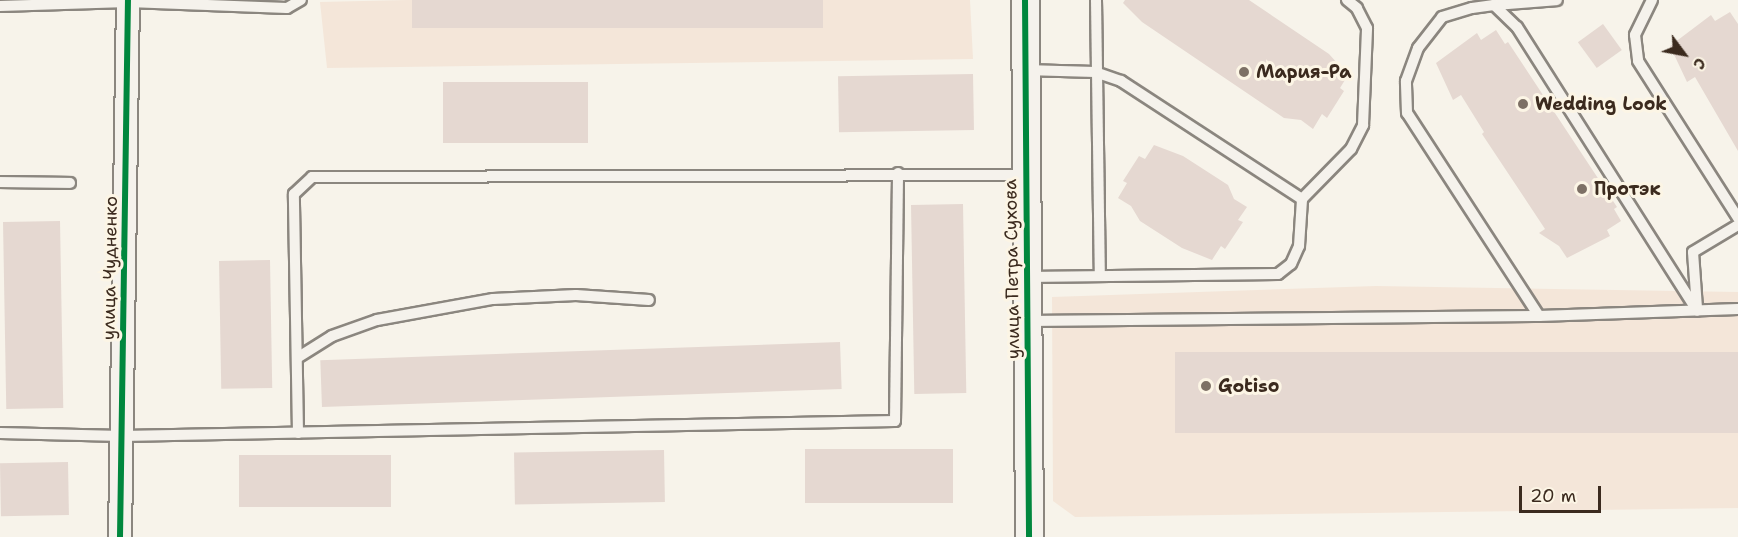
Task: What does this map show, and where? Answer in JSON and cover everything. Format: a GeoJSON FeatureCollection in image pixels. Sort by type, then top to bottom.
{"type":"FeatureCollection","features":[{"type":"Feature","properties":{"kind":"street","name":"улица Петра Сухова"},"geometry":{"type":"LineString","coordinates":[[1024,0],[1029,537]]}},
{"type":"Feature","properties":{"kind":"street","name":"улица Чудненко"},"geometry":{"type":"LineString","coordinates":[[120,537],[128,1]]}},
{"type":"Feature","properties":{"kind":"lane"},"geometry":{"type":"LineString","coordinates":[[0,6],[128,1],[287,8],[301,0]]}},
{"type":"Feature","properties":{"kind":"lane"},"geometry":{"type":"LineString","coordinates":[[1096,0],[1095,72],[1100,275]]}},
{"type":"Feature","properties":{"kind":"lane"},"geometry":{"type":"LineString","coordinates":[[1027,277],[1278,274],[1291,264],[1299,246],[1302,199],[1351,149],[1363,125],[1367,28],[1357,8],[1347,0]]}},
{"type":"Feature","properties":{"kind":"lane"},"geometry":{"type":"LineString","coordinates":[[1539,316],[1407,112],[1406,81],[1418,48],[1442,16],[1494,4],[1557,0]]}},
{"type":"Feature","properties":{"kind":"lane"},"geometry":{"type":"LineString","coordinates":[[1652,0],[1635,35],[1638,61],[1738,218]]}},
{"type":"Feature","properties":{"kind":"lane"},"geometry":{"type":"LineString","coordinates":[[1494,4],[1517,27],[1697,311]]}},
{"type":"Feature","properties":{"kind":"lane"},"geometry":{"type":"LineString","coordinates":[[1025,70],[1095,72],[1121,81],[1302,199]]}},
{"type":"Feature","properties":{"kind":"lane"},"geometry":{"type":"LineString","coordinates":[[0,433],[122,436],[298,434],[895,421],[898,173]]}},
{"type":"Feature","properties":{"kind":"lane"},"geometry":{"type":"LineString","coordinates":[[298,434],[294,194],[312,177],[898,173],[1026,175]]}},
{"type":"Feature","properties":{"kind":"lane"},"geometry":{"type":"LineString","coordinates":[[0,182],[70,183]]}},
{"type":"Feature","properties":{"kind":"lane"},"geometry":{"type":"LineString","coordinates":[[1697,311],[1693,252],[1738,225]]}},
{"type":"Feature","properties":{"kind":"lane"},"geometry":{"type":"LineString","coordinates":[[297,358],[332,336],[377,320],[493,299],[576,295],[649,300]]}},
{"type":"Feature","properties":{"kind":"lane"},"geometry":{"type":"LineString","coordinates":[[1027,321],[1539,316],[1738,309]]}},
{"type":"Feature","properties":{"kind":"shaded area"},"geometry":{"type":"Polygon","coordinates":[[[970,0],[973,59],[327,68],[320,2],[970,0]]]}},
{"type":"Feature","properties":{"kind":"shaded area"},"geometry":{"type":"Polygon","coordinates":[[[1376,286],[1738,292],[1738,508],[1075,517],[1053,501],[1052,297],[1376,286]]]}},
{"type":"Feature","properties":{"kind":"building"},"geometry":{"type":"Polygon","coordinates":[[[412,0],[823,0],[823,28],[412,28],[412,0]]]}},
{"type":"Feature","properties":{"kind":"building"},"geometry":{"type":"Polygon","coordinates":[[[1125,0],[1249,0],[1329,54],[1348,75],[1340,88],[1344,91],[1327,118],[1322,114],[1313,129],[1301,120],[1284,118],[1142,22],[1123,3],[1125,0]]]}},
{"type":"Feature","properties":{"kind":"building"},"geometry":{"type":"Polygon","coordinates":[[[1730,12],[1738,24],[1738,151],[1695,77],[1687,82],[1670,46],[1711,15],[1715,21],[1730,12]]]}},
{"type":"Feature","properties":{"kind":"building"},"geometry":{"type":"Polygon","coordinates":[[[1603,24],[1622,50],[1597,68],[1578,42],[1603,24]]]}},
{"type":"Feature","properties":{"kind":"building"},"geometry":{"type":"Polygon","coordinates":[[[1496,30],[1505,44],[1508,42],[1617,207],[1614,209],[1621,221],[1607,230],[1610,236],[1567,258],[1559,246],[1539,233],[1545,229],[1482,134],[1484,132],[1461,95],[1453,100],[1436,63],[1477,33],[1481,40],[1496,30]]]}},
{"type":"Feature","properties":{"kind":"building"},"geometry":{"type":"Polygon","coordinates":[[[973,74],[974,130],[839,132],[838,76],[973,74]]]}},
{"type":"Feature","properties":{"kind":"building"},"geometry":{"type":"Polygon","coordinates":[[[443,82],[588,82],[588,143],[443,143],[443,82]]]}},
{"type":"Feature","properties":{"kind":"building"},"geometry":{"type":"Polygon","coordinates":[[[1154,145],[1183,156],[1228,185],[1234,199],[1247,207],[1238,220],[1243,222],[1225,249],[1221,246],[1212,260],[1182,248],[1140,221],[1131,206],[1118,198],[1127,183],[1123,181],[1139,156],[1145,159],[1154,145]]]}},
{"type":"Feature","properties":{"kind":"building"},"geometry":{"type":"Polygon","coordinates":[[[963,204],[966,393],[914,394],[911,205],[963,204]]]}},
{"type":"Feature","properties":{"kind":"building"},"geometry":{"type":"Polygon","coordinates":[[[60,221],[63,408],[6,409],[3,222],[60,221]]]}},
{"type":"Feature","properties":{"kind":"building"},"geometry":{"type":"Polygon","coordinates":[[[270,260],[272,388],[221,389],[219,261],[270,260]]]}},
{"type":"Feature","properties":{"kind":"building"},"geometry":{"type":"Polygon","coordinates":[[[840,342],[842,389],[322,407],[320,360],[840,342]]]}},
{"type":"Feature","properties":{"kind":"building"},"geometry":{"type":"Polygon","coordinates":[[[1175,352],[1738,352],[1738,433],[1175,433],[1175,352]]]}},
{"type":"Feature","properties":{"kind":"building"},"geometry":{"type":"Polygon","coordinates":[[[805,449],[953,449],[953,503],[805,503],[805,449]]]}},
{"type":"Feature","properties":{"kind":"building"},"geometry":{"type":"Polygon","coordinates":[[[664,450],[665,502],[515,505],[514,453],[664,450]]]}},
{"type":"Feature","properties":{"kind":"building"},"geometry":{"type":"Polygon","coordinates":[[[239,455],[391,455],[391,507],[239,507],[239,455]]]}},
{"type":"Feature","properties":{"kind":"building"},"geometry":{"type":"Polygon","coordinates":[[[68,462],[69,515],[1,516],[0,463],[68,462]]]}},
{"type":"Feature","properties":{"kind":"cycle path"},"geometry":{"type":"LineString","coordinates":[[120,537],[128,0]]}},
{"type":"Feature","properties":{"kind":"cycle path"},"geometry":{"type":"LineString","coordinates":[[1025,0],[1029,537]]}},
{"type":"Feature","properties":{"kind":"place","name":"Мария-Ра"},"geometry":{"type":"Point","coordinates":[1244,72]}},
{"type":"Feature","properties":{"kind":"place","name":"Wedding Look"},"geometry":{"type":"Point","coordinates":[1523,104]}},
{"type":"Feature","properties":{"kind":"place","name":"Протэк"},"geometry":{"type":"Point","coordinates":[1582,189]}},
{"type":"Feature","properties":{"kind":"place","name":"Gotiso"},"geometry":{"type":"Point","coordinates":[1206,386]}}]}
